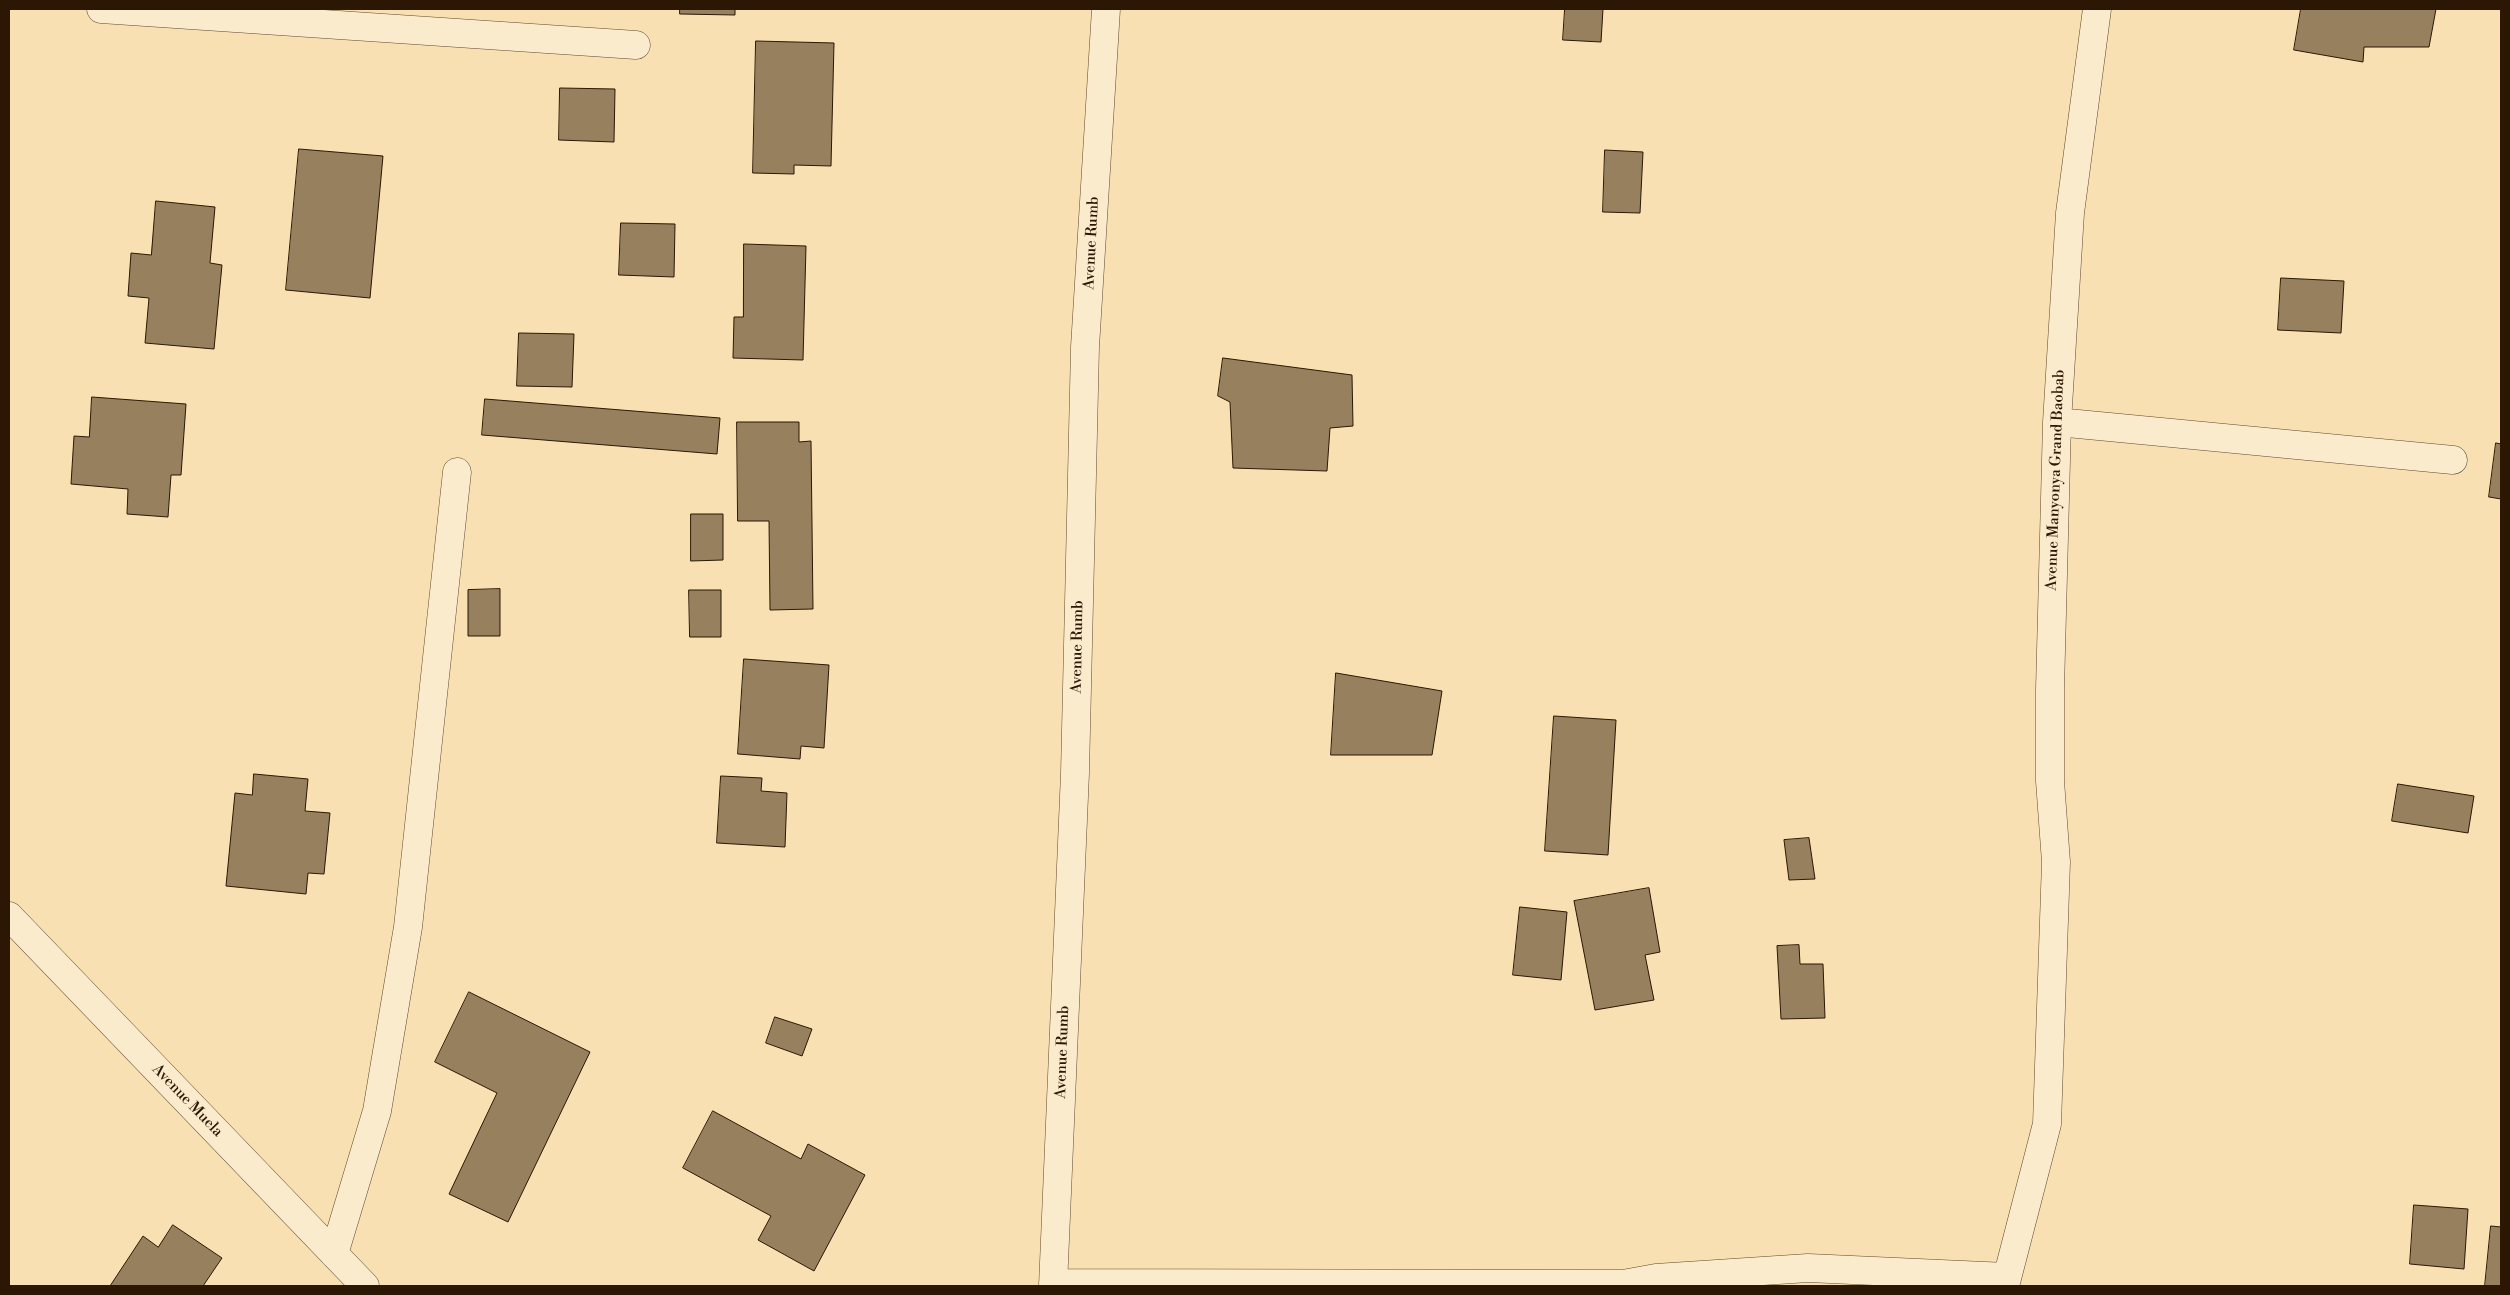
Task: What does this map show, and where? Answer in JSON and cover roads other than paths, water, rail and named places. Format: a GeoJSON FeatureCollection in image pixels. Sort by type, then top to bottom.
{"type":"FeatureCollection","features":[{"type":"Feature","properties":{"kind":"street"},"geometry":{"type":"LineString","coordinates":[[101,9],[636,45]]}},
{"type":"Feature","properties":{"kind":"street","name":"Avenue Rumb"},"geometry":{"type":"LineString","coordinates":[[1053,1285],[1074,773],[1085,347],[1106,9]]}},
{"type":"Feature","properties":{"kind":"street","name":"Avenue Manyonya Grand Baobab"},"geometry":{"type":"LineString","coordinates":[[2006,1282],[2047,1124],[2056,862],[2050,781],[2050,689],[2057,422],[2070,213],[2097,9]]}},
{"type":"Feature","properties":{"kind":"street"},"geometry":{"type":"LineString","coordinates":[[2057,422],[2453,460]]}},
{"type":"Feature","properties":{"kind":"street"},"geometry":{"type":"LineString","coordinates":[[334,1254],[377,1111],[408,927],[457,472]]}},
{"type":"Feature","properties":{"kind":"street","name":"Avenue Muela"},"geometry":{"type":"LineString","coordinates":[[9,916],[365,1286]]}},
{"type":"Feature","properties":{"kind":"street"},"geometry":{"type":"LineString","coordinates":[[1053,1285],[1623,1284],[1665,1278],[1830,1267],[2006,1282]]}}]}
